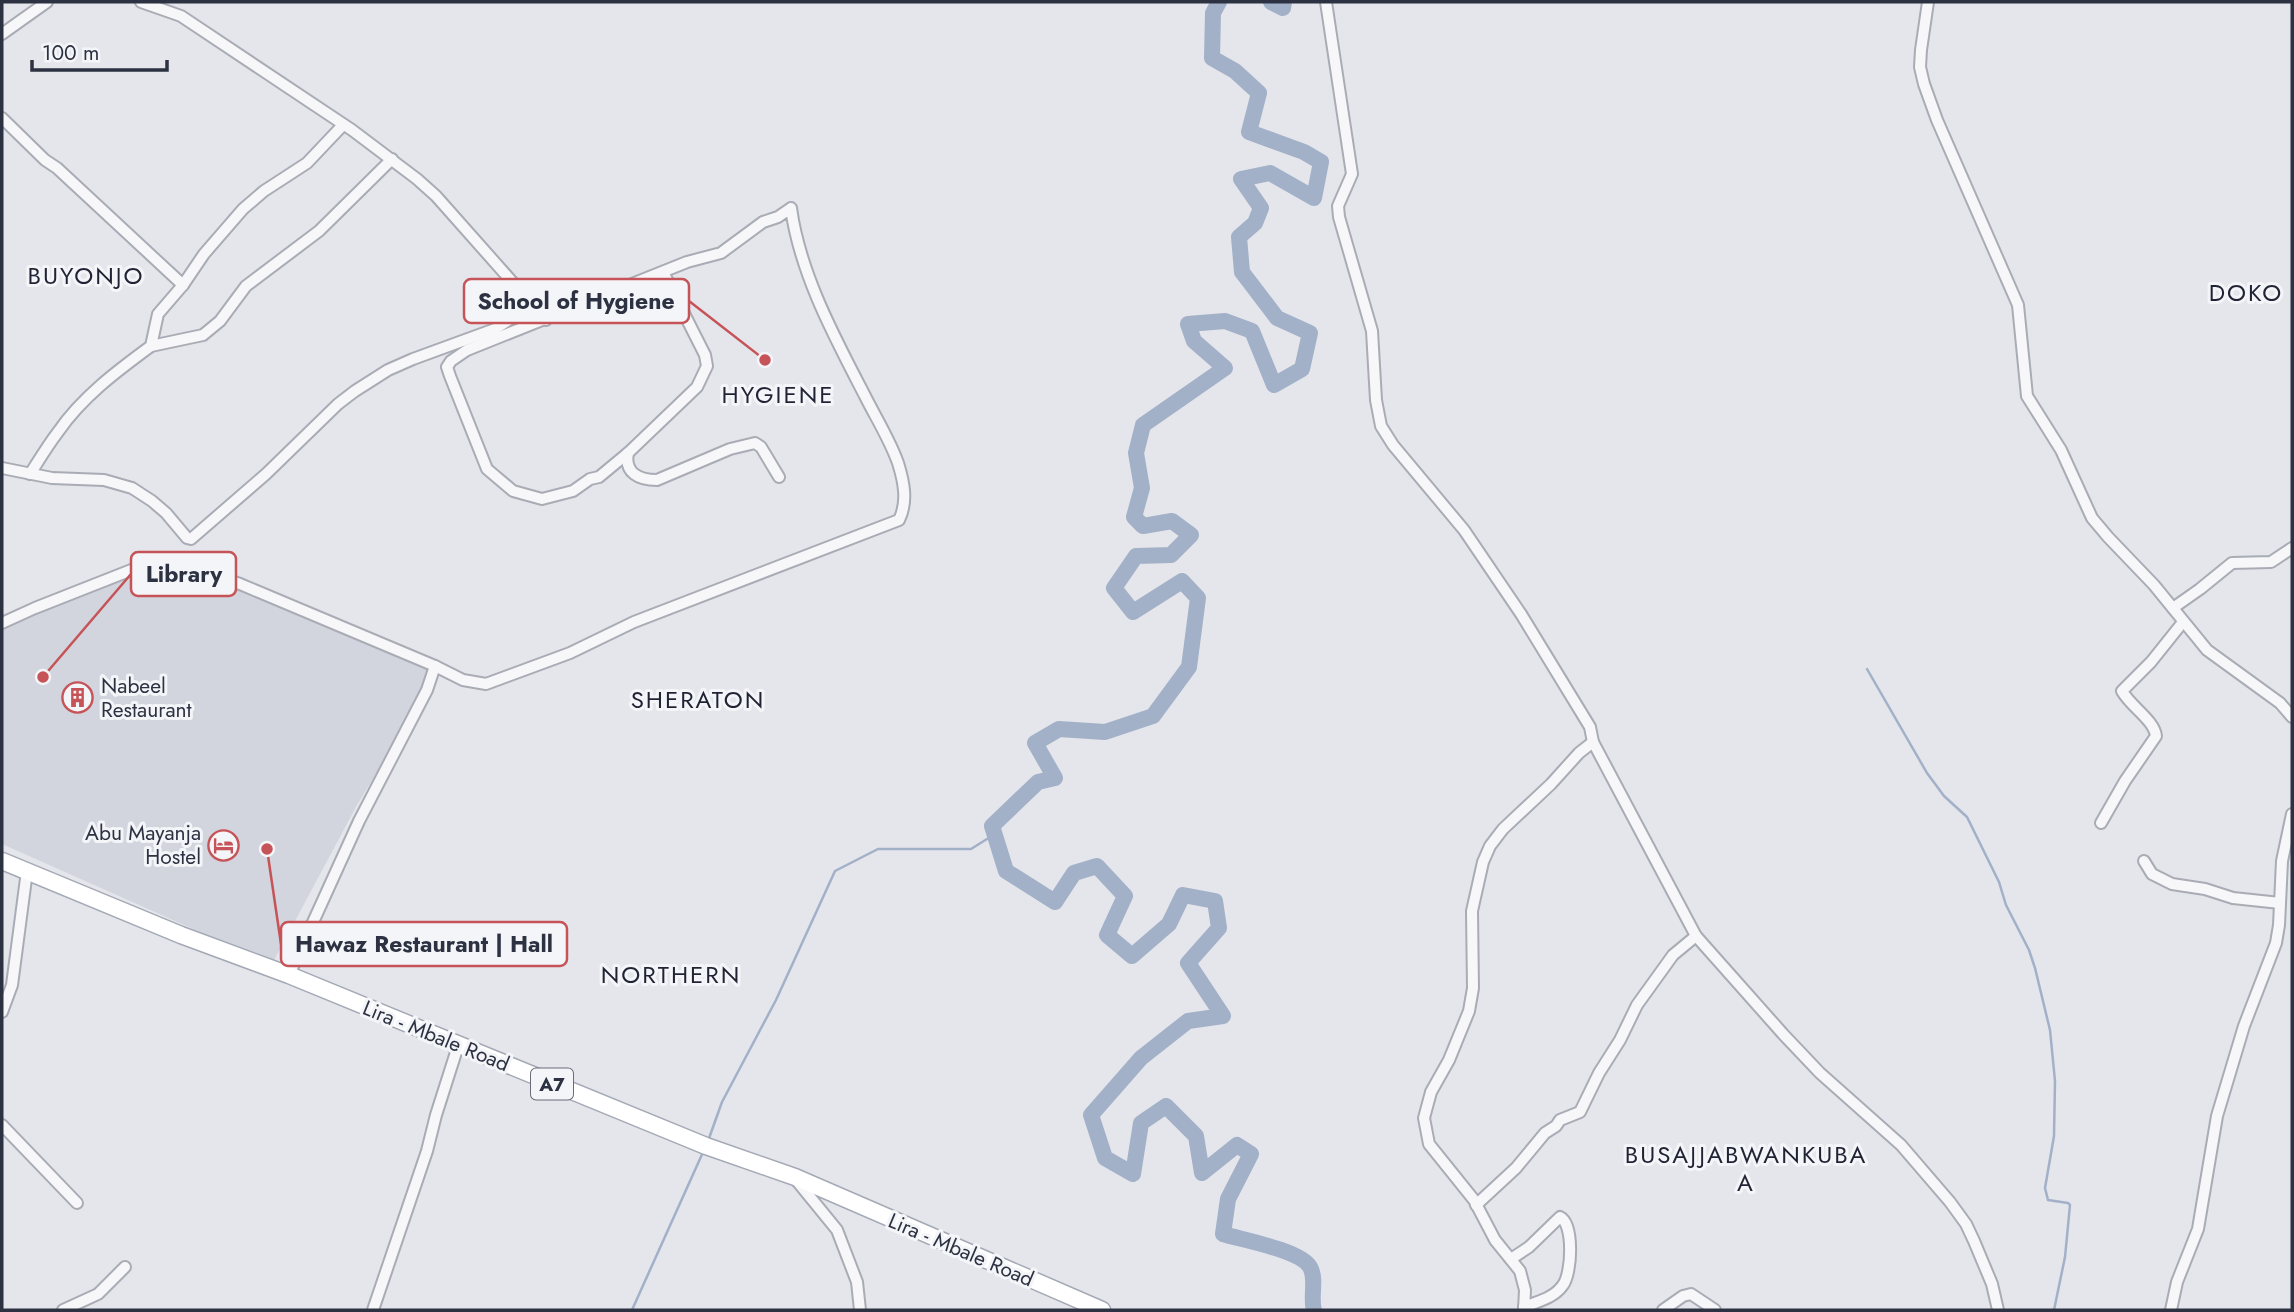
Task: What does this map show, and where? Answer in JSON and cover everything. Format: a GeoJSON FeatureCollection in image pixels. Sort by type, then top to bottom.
{"type":"FeatureCollection","features":[{"type":"Feature","properties":{"kind":"main road","name":"Lira - Mbale Road"},"geometry":{"type":"LineString","coordinates":[[2,861],[706,1146],[795,1177],[1102,1310]]}},
{"type":"Feature","properties":{"kind":"street"},"geometry":{"type":"LineString","coordinates":[[2,34],[47,2]]}},
{"type":"Feature","properties":{"kind":"street"},"geometry":{"type":"LineString","coordinates":[[141,2],[181,16],[391,159],[436,196],[474,242],[547,320]]}},
{"type":"Feature","properties":{"kind":"street"},"geometry":{"type":"LineString","coordinates":[[1326,2],[1352,174],[1338,206],[1339,217],[1372,331],[1376,400],[1381,426],[1393,445],[1464,530],[1521,614],[1590,727],[1593,742],[1696,936],[1820,1073],[1901,1144],[1950,1202],[1974,1241],[1992,1284],[1998,1310]]}},
{"type":"Feature","properties":{"kind":"street"},"geometry":{"type":"LineString","coordinates":[[1928,2],[1920,68],[1924,84],[1937,120],[2018,305],[2027,396],[2060,450],[2092,517],[2207,650],[2291,712]]}},
{"type":"Feature","properties":{"kind":"street"},"geometry":{"type":"LineString","coordinates":[[2,118],[183,285]]}},
{"type":"Feature","properties":{"kind":"street"},"geometry":{"type":"LineString","coordinates":[[151,346],[158,314],[243,209],[264,191],[307,163],[343,125]]}},
{"type":"Feature","properties":{"kind":"street"},"geometry":{"type":"LineString","coordinates":[[30,474],[59,429],[112,374],[151,346],[203,335],[220,321],[246,286],[318,231],[391,159]]}},
{"type":"Feature","properties":{"kind":"street"},"geometry":{"type":"LineString","coordinates":[[2,623],[134,569],[170,564],[240,584],[463,680],[485,684],[570,653],[634,622],[899,520],[905,499],[897,462],[817,295],[794,231],[791,208],[764,222],[721,253],[663,272],[467,350],[449,363],[450,376],[487,469],[501,483],[520,495],[552,498],[572,491],[590,479],[599,477],[628,453],[697,387],[707,366],[705,355],[663,272]]}},
{"type":"Feature","properties":{"kind":"street"},"geometry":{"type":"LineString","coordinates":[[2,468],[52,478],[104,480],[132,488],[152,501],[191,539],[355,391],[405,362],[502,326],[534,304]]}},
{"type":"Feature","properties":{"kind":"street"},"geometry":{"type":"LineString","coordinates":[[628,453],[628,468],[631,473],[646,480],[657,480],[730,449],[755,443],[761,447],[779,477]]}},
{"type":"Feature","properties":{"kind":"street"},"geometry":{"type":"LineString","coordinates":[[2172,608],[2232,563],[2271,562],[2292,548]]}},
{"type":"Feature","properties":{"kind":"street"},"geometry":{"type":"LineString","coordinates":[[2101,822],[2156,736],[2154,728],[2135,709],[2123,691],[2183,622]]}},
{"type":"Feature","properties":{"kind":"street"},"geometry":{"type":"LineString","coordinates":[[289,975],[359,821],[427,690],[435,666]]}},
{"type":"Feature","properties":{"kind":"street"},"geometry":{"type":"LineString","coordinates":[[1511,1259],[1530,1247],[1560,1217],[1566,1221],[1569,1228],[1570,1262],[1566,1281],[1552,1296],[1524,1308],[1523,1280],[1511,1259],[1494,1240],[1474,1200],[1429,1144],[1424,1118],[1431,1092],[1449,1060],[1469,1011],[1473,988],[1472,911],[1483,862],[1495,838],[1551,784],[1579,752],[1593,742]]}},
{"type":"Feature","properties":{"kind":"street"},"geometry":{"type":"LineString","coordinates":[[2171,1310],[2177,1283],[2198,1229],[2217,1116],[2244,1026],[2273,953],[2279,925],[2282,861],[2292,814]]}},
{"type":"Feature","properties":{"kind":"street"},"geometry":{"type":"LineString","coordinates":[[2144,861],[2152,874],[2172,884],[2234,898],[2280,903]]}},
{"type":"Feature","properties":{"kind":"street"},"geometry":{"type":"LineString","coordinates":[[2,1012],[12,985],[27,872]]}},
{"type":"Feature","properties":{"kind":"street"},"geometry":{"type":"LineString","coordinates":[[2279,925],[2292,921]]}},
{"type":"Feature","properties":{"kind":"street"},"geometry":{"type":"LineString","coordinates":[[1476,1205],[1516,1168],[1545,1133],[1560,1120],[1580,1112],[1643,996],[1673,955],[1696,936]]}},
{"type":"Feature","properties":{"kind":"street"},"geometry":{"type":"LineString","coordinates":[[373,1310],[427,1151],[431,1129],[458,1046]]}},
{"type":"Feature","properties":{"kind":"street"},"geometry":{"type":"LineString","coordinates":[[2,1125],[77,1203]]}},
{"type":"Feature","properties":{"kind":"street"},"geometry":{"type":"LineString","coordinates":[[795,1177],[838,1230],[857,1283],[860,1310]]}},
{"type":"Feature","properties":{"kind":"street"},"geometry":{"type":"LineString","coordinates":[[63,1310],[99,1294],[125,1267]]}},
{"type":"Feature","properties":{"kind":"street"},"geometry":{"type":"LineString","coordinates":[[1662,1310],[1683,1296],[1691,1294],[1715,1310]]}},
{"type":"Feature","properties":{"kind":"shaded area"},"geometry":{"type":"Polygon","coordinates":[[[167,568],[234,586],[431,666],[419,703],[357,805],[272,964],[2,844],[2,628],[133,571],[167,568]]]}},
{"type":"Feature","properties":{"kind":"waterway"},"geometry":{"type":"LineString","coordinates":[[1219,2],[1213,13],[1212,58],[1235,71],[1259,93],[1249,132],[1304,152],[1321,162],[1314,198],[1270,173],[1241,179],[1261,208],[1255,223],[1239,237],[1242,272],[1277,318],[1310,333],[1302,369],[1274,385],[1252,331],[1225,321],[1188,324],[1194,341],[1225,368],[1143,425],[1136,453],[1142,488],[1134,517],[1143,526],[1172,521],[1191,535],[1171,555],[1136,556],[1114,588],[1133,612],[1182,581],[1198,598],[1189,667],[1153,716],[1105,732],[1059,729],[1035,743],[1055,778],[1038,782],[992,826],[1006,871],[1055,902],[1074,873],[1097,866],[1125,896],[1107,935],[1132,956],[1169,924],[1183,895],[1215,901],[1219,928],[1188,963],[1223,1016],[1188,1021],[1141,1058],[1091,1115],[1105,1158],[1133,1174],[1141,1123],[1166,1106],[1196,1136],[1202,1173],[1237,1145],[1251,1154],[1228,1199],[1223,1234],[1270,1246],[1304,1261],[1312,1272],[1314,1310]]}},
{"type":"Feature","properties":{"kind":"waterway"},"geometry":{"type":"LineString","coordinates":[[1271,2],[1283,8],[1284,2]]}},
{"type":"Feature","properties":{"kind":"waterway"},"geometry":{"type":"LineString","coordinates":[[1867,669],[1927,773],[1944,796],[1967,817],[1999,882],[2006,905],[2035,968],[2050,1030],[2055,1081],[2054,1136],[2045,1188],[2048,1200],[2070,1205],[2065,1257],[2054,1310]]}},
{"type":"Feature","properties":{"kind":"waterway"},"geometry":{"type":"LineString","coordinates":[[708,1141],[722,1102],[776,1000],[835,871],[878,849],[971,849],[995,834]]}},
{"type":"Feature","properties":{"kind":"waterway"},"geometry":{"type":"LineString","coordinates":[[632,1310],[704,1150]]}},
{"type":"Feature","properties":{"kind":"place","name":"School of Hygiene"},"geometry":{"type":"Point","coordinates":[765,360]}},
{"type":"Feature","properties":{"kind":"place","name":"Library"},"geometry":{"type":"Point","coordinates":[43,677]}},
{"type":"Feature","properties":{"kind":"place","name":"Nabeel Restaurant"},"geometry":{"type":"Point","coordinates":[78,698]}},
{"type":"Feature","properties":{"kind":"place","name":"Abu Mayanja Hostel"},"geometry":{"type":"Point","coordinates":[224,845]}},
{"type":"Feature","properties":{"kind":"place","name":"Hawaz Restaurant | Hall"},"geometry":{"type":"Point","coordinates":[267,849]}},
{"type":"Feature","properties":{"kind":"district","name":"BUYONJO"},"geometry":{"type":"Point","coordinates":[86,275]}},
{"type":"Feature","properties":{"kind":"district","name":"DOKO"},"geometry":{"type":"Point","coordinates":[2246,292]}},
{"type":"Feature","properties":{"kind":"district","name":"HYGIENE"},"geometry":{"type":"Point","coordinates":[778,394]}},
{"type":"Feature","properties":{"kind":"district","name":"SHERATON"},"geometry":{"type":"Point","coordinates":[698,699]}},
{"type":"Feature","properties":{"kind":"district","name":"NORTHERN"},"geometry":{"type":"Point","coordinates":[671,974]}},
{"type":"Feature","properties":{"kind":"district","name":"BUSAJJABWANKUBA A"},"geometry":{"type":"Point","coordinates":[1746,1168]}}]}
